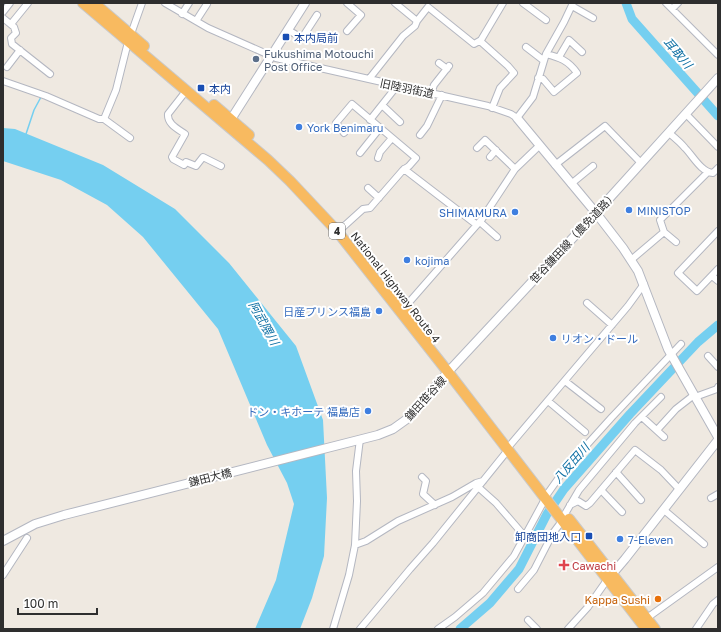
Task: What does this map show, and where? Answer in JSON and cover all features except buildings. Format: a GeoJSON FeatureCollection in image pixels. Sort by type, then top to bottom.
{"type":"FeatureCollection","features":[{"type":"Feature","properties":{"kind":"highway","name":"National Highway Route 4"},"geometry":{"type":"LineString","coordinates":[[83,3],[190,86],[290,181],[337,232],[450,369]]}},
{"type":"Feature","properties":{"kind":"highway","name":"National Highway Route 4"},"geometry":{"type":"LineString","coordinates":[[94,3],[186,91],[229,122],[305,186],[342,228],[405,307],[547,497],[564,514],[646,629]]}},
{"type":"Feature","properties":{"kind":"highway","name":"National Highway Route 4"},"geometry":{"type":"LineString","coordinates":[[610,577],[655,629]]}},
{"type":"Feature","properties":{"kind":"street"},"geometry":{"type":"LineString","coordinates":[[3,12],[10,3]]}},
{"type":"Feature","properties":{"kind":"street"},"geometry":{"type":"LineString","coordinates":[[11,24],[28,3]]}},
{"type":"Feature","properties":{"kind":"street"},"geometry":{"type":"LineString","coordinates":[[104,119],[116,90],[130,38],[142,3]]}},
{"type":"Feature","properties":{"kind":"street","name":"旧陸羽街道"},"geometry":{"type":"LineString","coordinates":[[165,3],[196,22],[238,43],[276,58],[396,86],[442,95],[492,108],[511,114],[517,118]]}},
{"type":"Feature","properties":{"kind":"street"},"geometry":{"type":"LineString","coordinates":[[182,14],[189,3]]}},
{"type":"Feature","properties":{"kind":"street"},"geometry":{"type":"LineString","coordinates":[[229,122],[304,3]]}},
{"type":"Feature","properties":{"kind":"street"},"geometry":{"type":"LineString","coordinates":[[347,31],[361,15],[348,3]]}},
{"type":"Feature","properties":{"kind":"street"},"geometry":{"type":"LineString","coordinates":[[395,3],[417,21]]}},
{"type":"Feature","properties":{"kind":"street"},"geometry":{"type":"LineString","coordinates":[[369,79],[403,36],[415,26],[428,7],[474,44],[480,41],[503,3]]}},
{"type":"Feature","properties":{"kind":"street"},"geometry":{"type":"LineString","coordinates":[[523,3],[546,20]]}},
{"type":"Feature","properties":{"kind":"street"},"geometry":{"type":"LineString","coordinates":[[666,3],[718,55]]}},
{"type":"Feature","properties":{"kind":"street"},"geometry":{"type":"LineString","coordinates":[[672,9],[678,3]]}},
{"type":"Feature","properties":{"kind":"street"},"geometry":{"type":"LineString","coordinates":[[196,22],[207,4]]}},
{"type":"Feature","properties":{"kind":"street"},"geometry":{"type":"LineString","coordinates":[[568,629],[588,607],[718,438],[671,355],[638,271],[596,213],[517,118],[533,97],[544,57],[572,5],[593,18]]}},
{"type":"Feature","properties":{"kind":"street"},"geometry":{"type":"LineString","coordinates":[[288,30],[302,38],[316,15]]}},
{"type":"Feature","properties":{"kind":"street"},"geometry":{"type":"LineString","coordinates":[[3,18],[14,27],[16,33],[11,38],[12,44],[50,74]]}},
{"type":"Feature","properties":{"kind":"street"},"geometry":{"type":"LineString","coordinates":[[560,57],[569,40],[582,52]]}},
{"type":"Feature","properties":{"kind":"street"},"geometry":{"type":"LineString","coordinates":[[480,41],[514,72],[500,88],[492,108]]}},
{"type":"Feature","properties":{"kind":"street"},"geometry":{"type":"LineString","coordinates":[[526,47],[544,57],[560,57],[574,69],[577,74],[554,92],[543,79],[538,78]]}},
{"type":"Feature","properties":{"kind":"street"},"geometry":{"type":"LineString","coordinates":[[7,67],[20,50]]}},
{"type":"Feature","properties":{"kind":"street"},"geometry":{"type":"LineString","coordinates":[[431,93],[434,85],[448,68],[439,63]]}},
{"type":"Feature","properties":{"kind":"street","name":"笹谷鎌田線（農免道路）"},"geometry":{"type":"LineString","coordinates":[[450,369],[596,213],[698,102],[718,78]]}},
{"type":"Feature","properties":{"kind":"street"},"geometry":{"type":"LineString","coordinates":[[3,81],[46,96],[99,119],[104,119],[130,138]]}},
{"type":"Feature","properties":{"kind":"street"},"geometry":{"type":"LineString","coordinates":[[370,120],[396,86]]}},
{"type":"Feature","properties":{"kind":"street"},"geometry":{"type":"LineString","coordinates":[[186,91],[168,114],[168,119],[172,124],[185,134],[172,157],[173,159],[184,164],[186,162],[196,166],[203,157],[221,166]]}},
{"type":"Feature","properties":{"kind":"street"},"geometry":{"type":"LineString","coordinates":[[420,135],[427,126],[442,95]]}},
{"type":"Feature","properties":{"kind":"street"},"geometry":{"type":"LineString","coordinates":[[342,228],[363,209],[370,208],[404,169],[416,158],[352,104],[336,123],[344,133]]}},
{"type":"Feature","properties":{"kind":"street"},"geometry":{"type":"LineString","coordinates":[[382,105],[400,122]]}},
{"type":"Feature","properties":{"kind":"street"},"geometry":{"type":"LineString","coordinates":[[686,114],[718,147]]}},
{"type":"Feature","properties":{"kind":"street"},"geometry":{"type":"LineString","coordinates":[[555,165],[605,126],[641,163]]}},
{"type":"Feature","properties":{"kind":"street"},"geometry":{"type":"LineString","coordinates":[[360,153],[380,128]]}},
{"type":"Feature","properties":{"kind":"street"},"geometry":{"type":"LineString","coordinates":[[668,133],[678,140],[696,161],[708,172],[713,173],[718,168]]}},
{"type":"Feature","properties":{"kind":"street"},"geometry":{"type":"LineString","coordinates":[[378,158],[380,152],[392,138]]}},
{"type":"Feature","properties":{"kind":"street"},"geometry":{"type":"LineString","coordinates":[[477,148],[485,140],[515,169]]}},
{"type":"Feature","properties":{"kind":"street"},"geometry":{"type":"LineString","coordinates":[[405,307],[478,224],[515,169],[540,146]]}},
{"type":"Feature","properties":{"kind":"street"},"geometry":{"type":"LineString","coordinates":[[490,157],[496,150]]}},
{"type":"Feature","properties":{"kind":"street"},"geometry":{"type":"LineString","coordinates":[[571,184],[593,166]]}},
{"type":"Feature","properties":{"kind":"street"},"geometry":{"type":"LineString","coordinates":[[404,169],[496,236]]}},
{"type":"Feature","properties":{"kind":"street"},"geometry":{"type":"LineString","coordinates":[[676,242],[664,232],[660,220],[708,172]]}},
{"type":"Feature","properties":{"kind":"street"},"geometry":{"type":"LineString","coordinates":[[368,188],[379,198]]}},
{"type":"Feature","properties":{"kind":"street"},"geometry":{"type":"LineString","coordinates":[[718,231],[678,273],[697,292],[718,269]]}},
{"type":"Feature","properties":{"kind":"street"},"geometry":{"type":"LineString","coordinates":[[631,260],[664,232]]}},
{"type":"Feature","properties":{"kind":"street"},"geometry":{"type":"LineString","coordinates":[[712,276],[718,281]]}},
{"type":"Feature","properties":{"kind":"street"},"geometry":{"type":"LineString","coordinates":[[370,629],[362,627],[410,569],[433,544],[510,447],[612,325],[644,284]]}},
{"type":"Feature","properties":{"kind":"street"},"geometry":{"type":"LineString","coordinates":[[587,303],[612,325]]}},
{"type":"Feature","properties":{"kind":"street"},"geometry":{"type":"LineString","coordinates":[[438,629],[456,617],[483,593],[514,556],[547,497],[576,458],[612,417],[681,344]]}},
{"type":"Feature","properties":{"kind":"street"},"geometry":{"type":"LineString","coordinates":[[708,356],[718,367]]}},
{"type":"Feature","properties":{"kind":"street","name":"鎌田笹谷線"},"geometry":{"type":"LineString","coordinates":[[358,440],[390,431],[404,422],[450,369]]}},
{"type":"Feature","properties":{"kind":"street"},"geometry":{"type":"LineString","coordinates":[[565,381],[601,409]]}},
{"type":"Feature","properties":{"kind":"street"},"geometry":{"type":"LineString","coordinates":[[657,430],[676,409],[694,396],[717,390],[718,387]]}},
{"type":"Feature","properties":{"kind":"street"},"geometry":{"type":"LineString","coordinates":[[518,589],[534,570],[553,533],[579,490],[661,397]]}},
{"type":"Feature","properties":{"kind":"street"},"geometry":{"type":"LineString","coordinates":[[548,401],[585,432]]}},
{"type":"Feature","properties":{"kind":"street"},"geometry":{"type":"LineString","coordinates":[[642,417],[664,437]]}},
{"type":"Feature","properties":{"kind":"street"},"geometry":{"type":"LineString","coordinates":[[333,629],[349,576],[355,545],[358,440]]}},
{"type":"Feature","properties":{"kind":"street","name":"鎌田大橋"},"geometry":{"type":"LineString","coordinates":[[3,541],[35,524],[64,515],[358,440]]}},
{"type":"Feature","properties":{"kind":"street"},"geometry":{"type":"LineString","coordinates":[[564,514],[578,500],[586,506],[590,503],[635,450],[661,470],[679,489]]}},
{"type":"Feature","properties":{"kind":"street"},"geometry":{"type":"LineString","coordinates":[[616,472],[641,500]]}},
{"type":"Feature","properties":{"kind":"street"},"geometry":{"type":"LineString","coordinates":[[422,477],[426,480],[423,494],[435,505]]}},
{"type":"Feature","properties":{"kind":"street"},"geometry":{"type":"LineString","coordinates":[[355,545],[366,541],[398,521],[435,505],[476,483],[483,481]]}},
{"type":"Feature","properties":{"kind":"street"},"geometry":{"type":"LineString","coordinates":[[478,487],[496,503],[521,532]]}},
{"type":"Feature","properties":{"kind":"street"},"geometry":{"type":"LineString","coordinates":[[601,490],[622,512]]}},
{"type":"Feature","properties":{"kind":"street"},"geometry":{"type":"LineString","coordinates":[[711,498],[718,494]]}},
{"type":"Feature","properties":{"kind":"street"},"geometry":{"type":"LineString","coordinates":[[664,510],[704,544]]}},
{"type":"Feature","properties":{"kind":"street"},"geometry":{"type":"LineString","coordinates":[[3,575],[27,538]]}},
{"type":"Feature","properties":{"kind":"street"},"geometry":{"type":"LineString","coordinates":[[646,618],[718,567]]}},
{"type":"Feature","properties":{"kind":"street"},"geometry":{"type":"LineString","coordinates":[[696,629],[713,604],[718,600]]}},
{"type":"Feature","properties":{"kind":"street"},"geometry":{"type":"LineString","coordinates":[[528,620],[538,629]]}},
{"type":"Feature","properties":{"kind":"water","name":"阿武隈川"},"geometry":{"type":"Polygon","coordinates":[[[3,128],[15,129],[103,165],[175,209],[229,263],[296,346],[323,420],[327,498],[324,556],[312,598],[300,629],[255,629],[276,580],[294,504],[287,483],[267,445],[218,329],[143,237],[107,205],[61,180],[3,161],[3,128]]]}},
{"type":"Feature","properties":{"kind":"waterway","name":"耳取川"},"geometry":{"type":"LineString","coordinates":[[626,3],[632,19],[718,116]]}},
{"type":"Feature","properties":{"kind":"waterway"},"geometry":{"type":"LineString","coordinates":[[26,134],[34,110],[41,97]]}},
{"type":"Feature","properties":{"kind":"waterway","name":"八反田川"},"geometry":{"type":"LineString","coordinates":[[460,629],[490,603],[519,569],[547,514],[564,489],[630,414],[698,342],[718,325]]}},
{"type":"Feature","properties":{"kind":"place","name":"本内局前"},"geometry":{"type":"Point","coordinates":[286,37]}},
{"type":"Feature","properties":{"kind":"place","name":"Fukushima Motouchi Post Office"},"geometry":{"type":"Point","coordinates":[256,59]}},
{"type":"Feature","properties":{"kind":"place","name":"本内"},"geometry":{"type":"Point","coordinates":[201,88]}},
{"type":"Feature","properties":{"kind":"place","name":"York Benimaru"},"geometry":{"type":"Point","coordinates":[299,127]}},
{"type":"Feature","properties":{"kind":"place","name":"MINISTOP"},"geometry":{"type":"Point","coordinates":[629,210]}},
{"type":"Feature","properties":{"kind":"place","name":"SHIMAMURA"},"geometry":{"type":"Point","coordinates":[515,212]}},
{"type":"Feature","properties":{"kind":"place","name":"kojima"},"geometry":{"type":"Point","coordinates":[407,260]}},
{"type":"Feature","properties":{"kind":"place","name":"日産プリンス福島"},"geometry":{"type":"Point","coordinates":[379,311]}},
{"type":"Feature","properties":{"kind":"place","name":"リオン・ドール"},"geometry":{"type":"Point","coordinates":[553,338]}},
{"type":"Feature","properties":{"kind":"place","name":"ドン・キホーテ 福島店"},"geometry":{"type":"Point","coordinates":[368,411]}},
{"type":"Feature","properties":{"kind":"place","name":"卸商団地入口"},"geometry":{"type":"Point","coordinates":[589,536]}},
{"type":"Feature","properties":{"kind":"place","name":"7-Eleven"},"geometry":{"type":"Point","coordinates":[620,539]}},
{"type":"Feature","properties":{"kind":"place","name":"Cawachi"},"geometry":{"type":"Point","coordinates":[564,565]}},
{"type":"Feature","properties":{"kind":"place","name":"Kappa Sushi"},"geometry":{"type":"Point","coordinates":[658,599]}}]}
